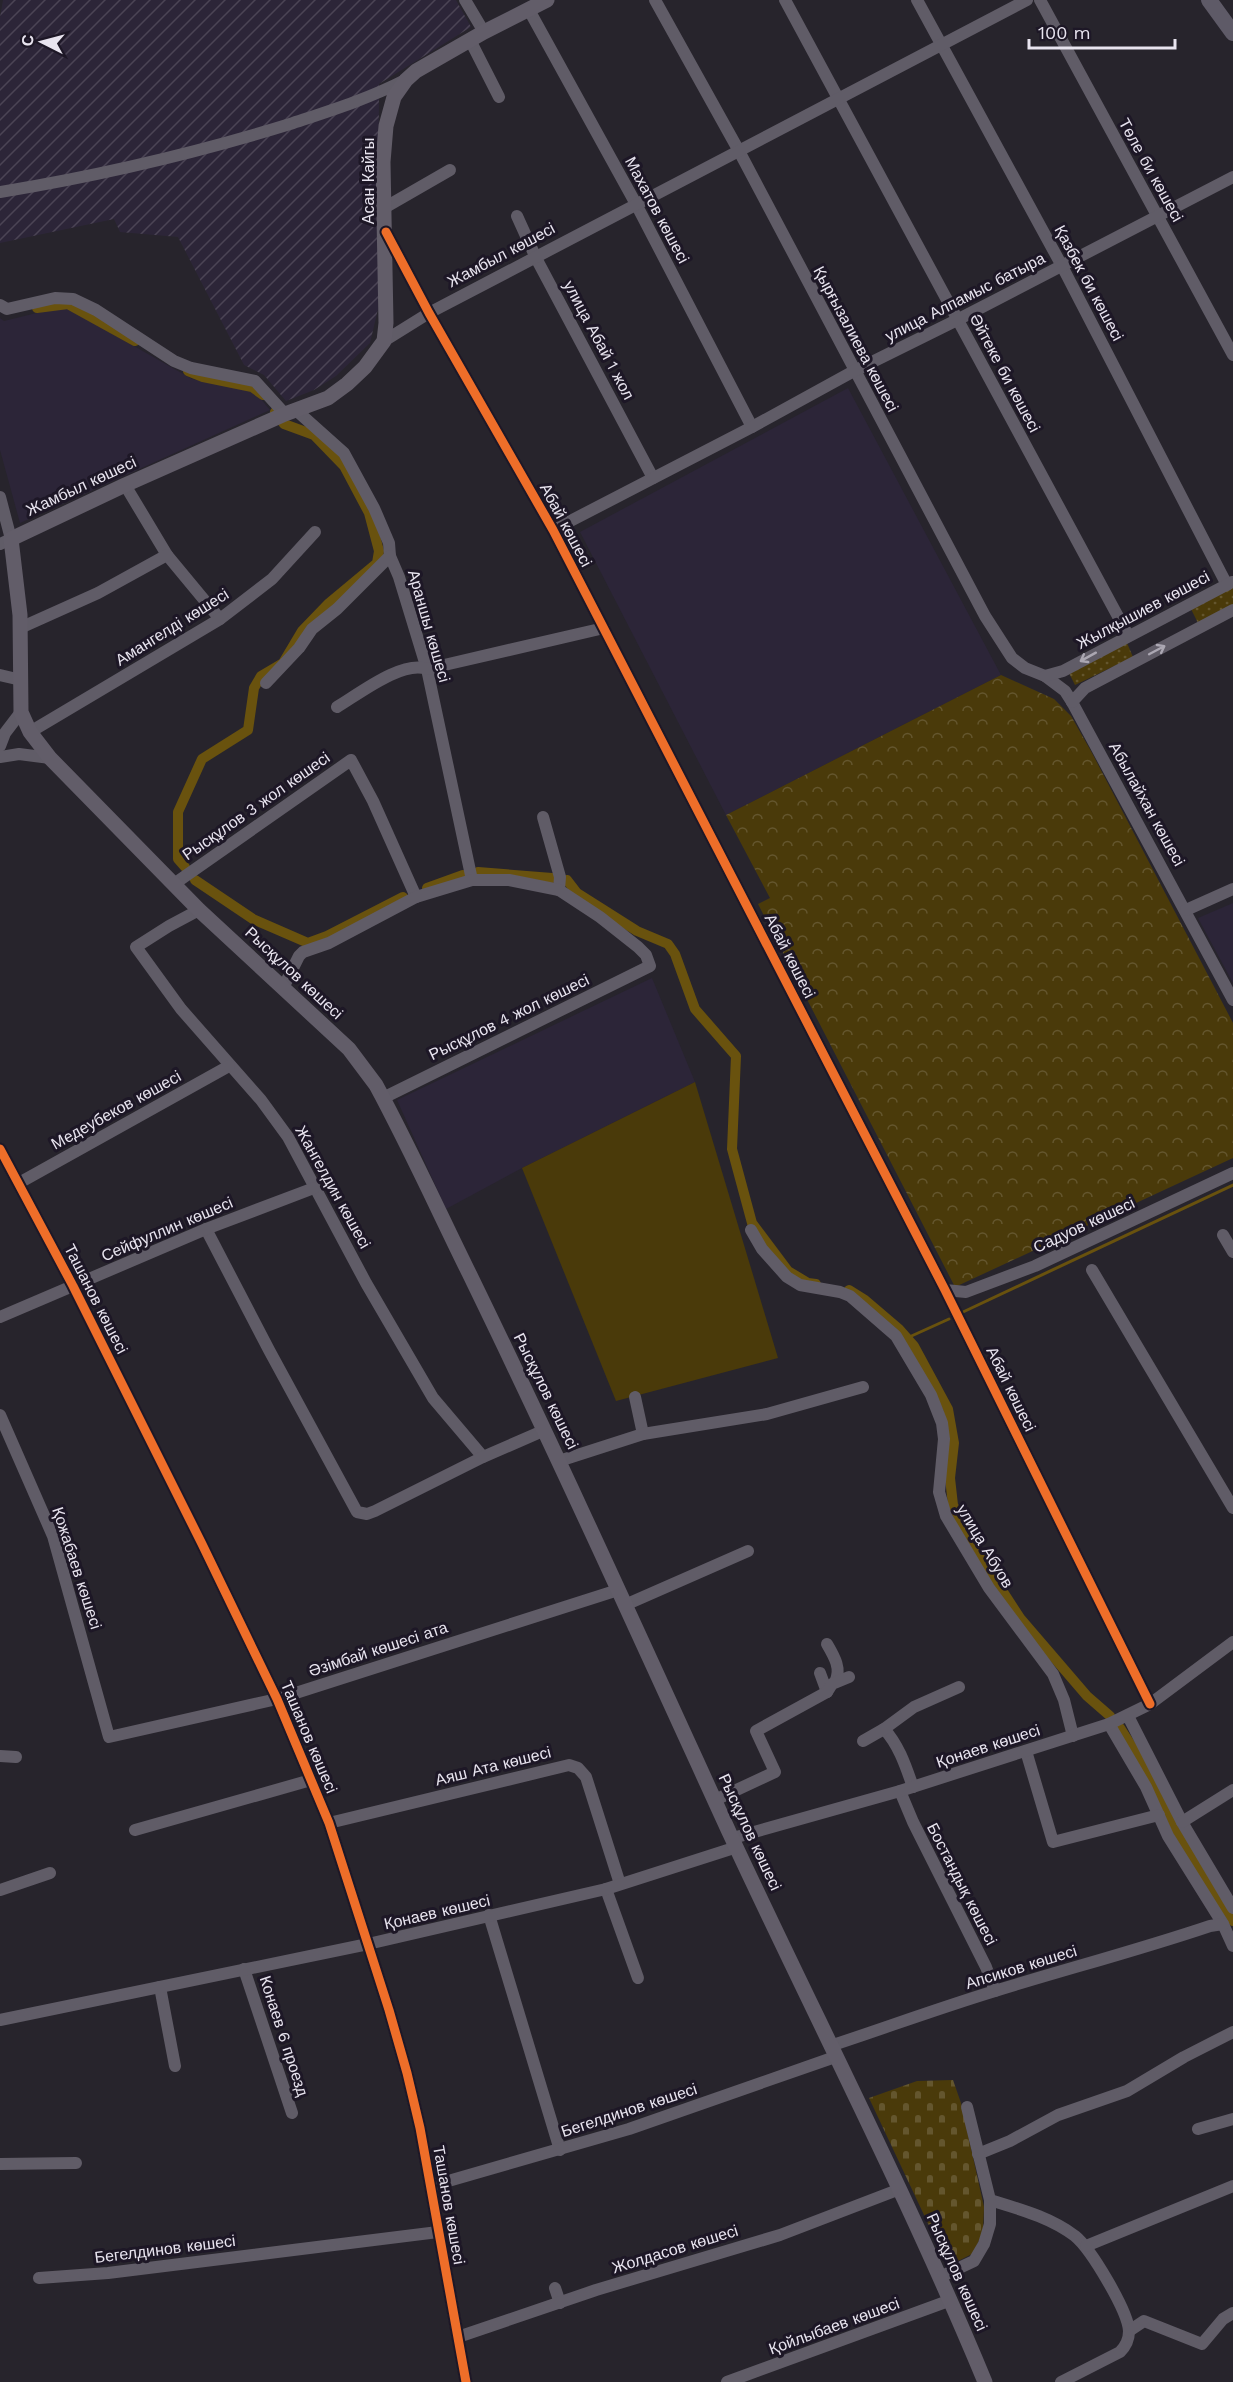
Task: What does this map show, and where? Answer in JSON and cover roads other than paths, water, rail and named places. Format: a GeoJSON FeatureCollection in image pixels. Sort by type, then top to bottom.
{"type":"FeatureCollection","features":[{"type":"Feature","properties":{"kind":"highway"},"geometry":{"type":"LineString","coordinates":[[1209,0],[1230,21]]}},
{"type":"Feature","properties":{"kind":"main road","name":"Асан Кайгы"},"geometry":{"type":"LineString","coordinates":[[384,341],[387,303],[383,162],[386,126],[391,105],[406,80],[416,71],[538,4]]}},
{"type":"Feature","properties":{"kind":"main road","name":"Жамбыл көшесі"},"geometry":{"type":"LineString","coordinates":[[6,542],[125,485],[338,392],[365,367],[384,341]]}},
{"type":"Feature","properties":{"kind":"main road","name":"Рысқұлов көшесі"},"geometry":{"type":"LineString","coordinates":[[6,542],[21,628],[21,712],[30,732],[50,758],[199,910],[284,986],[349,1049],[368,1072],[383,1098],[545,1430],[735,1843],[900,2189],[951,2300],[985,2382]]}},
{"type":"Feature","properties":{"kind":"street"},"geometry":{"type":"LineString","coordinates":[[465,0],[484,32]]}},
{"type":"Feature","properties":{"kind":"street","name":"Қырғызалиева көшесі"},"geometry":{"type":"LineString","coordinates":[[654,0],[739,151],[985,616],[1012,658],[1025,669],[1045,675]]}},
{"type":"Feature","properties":{"kind":"street","name":"Әйтеке би көшесі"},"geometry":{"type":"LineString","coordinates":[[784,0],[1128,635]]}},
{"type":"Feature","properties":{"kind":"street","name":"Қазбек би көшесі"},"geometry":{"type":"LineString","coordinates":[[917,0],[1062,266],[1230,583]]}},
{"type":"Feature","properties":{"kind":"street","name":"Жамбыл көшесі"},"geometry":{"type":"LineString","coordinates":[[384,341],[429,313],[939,44],[1027,0]]}},
{"type":"Feature","properties":{"kind":"street","name":"Төле би көшесі"},"geometry":{"type":"LineString","coordinates":[[1040,0],[1233,355]]}},
{"type":"Feature","properties":{"kind":"street","name":"Махатов көшесі"},"geometry":{"type":"LineString","coordinates":[[538,4],[636,204],[752,427]]}},
{"type":"Feature","properties":{"kind":"street"},"geometry":{"type":"LineString","coordinates":[[470,40],[499,98]]}},
{"type":"Feature","properties":{"kind":"street"},"geometry":{"type":"LineString","coordinates":[[0,192],[105,171],[251,136],[368,98],[406,80]]}},
{"type":"Feature","properties":{"kind":"street"},"geometry":{"type":"LineString","coordinates":[[384,208],[450,170]]}},
{"type":"Feature","properties":{"kind":"street","name":"улица Алпамыс батыра"},"geometry":{"type":"LineString","coordinates":[[553,530],[752,427],[854,371],[1233,177]]}},
{"type":"Feature","properties":{"kind":"street","name":"улица Абай 1 жол"},"geometry":{"type":"LineString","coordinates":[[517,216],[536,258],[654,478]]}},
{"type":"Feature","properties":{"kind":"street","name":"Абай көшесі"},"geometry":{"type":"LineString","coordinates":[[386,232],[429,313],[553,530],[604,628],[945,1290],[1150,1704]]}},
{"type":"Feature","properties":{"kind":"street","name":"Араншы көшесі"},"geometry":{"type":"LineString","coordinates":[[0,305],[7,309],[55,298],[73,299],[96,310],[174,361],[191,368],[255,381],[289,413],[335,444],[351,464],[389,543],[390,556],[427,669],[472,880]]}},
{"type":"Feature","properties":{"kind":"street"},"geometry":{"type":"LineString","coordinates":[[125,485],[167,555],[220,619]]}},
{"type":"Feature","properties":{"kind":"street","name":"Рысқұлов көшесі"},"geometry":{"type":"LineString","coordinates":[[0,497],[6,542]]}},
{"type":"Feature","properties":{"kind":"street"},"geometry":{"type":"LineString","coordinates":[[584,514],[590,526]]}},
{"type":"Feature","properties":{"kind":"street","name":"Амангелді көшесі"},"geometry":{"type":"LineString","coordinates":[[30,732],[220,619],[272,579],[315,531]]}},
{"type":"Feature","properties":{"kind":"street"},"geometry":{"type":"LineString","coordinates":[[21,628],[98,593],[167,555]]}},
{"type":"Feature","properties":{"kind":"street"},"geometry":{"type":"LineString","coordinates":[[266,683],[299,648],[312,629],[337,609],[390,556]]}},
{"type":"Feature","properties":{"kind":"street","name":"Жылқышиев көшесі"},"geometry":{"type":"LineString","coordinates":[[1045,675],[1068,668],[1230,583]]}},
{"type":"Feature","properties":{"kind":"street"},"geometry":{"type":"LineString","coordinates":[[1072,702],[1085,688],[1233,610]]}},
{"type":"Feature","properties":{"kind":"street"},"geometry":{"type":"LineString","coordinates":[[337,707],[397,672],[420,666],[427,669],[604,628]]}},
{"type":"Feature","properties":{"kind":"street","name":"Жылқышиев көшесі"},"geometry":{"type":"LineString","coordinates":[[1065,691],[1068,668]]}},
{"type":"Feature","properties":{"kind":"street"},"geometry":{"type":"LineString","coordinates":[[0,675],[21,680]]}},
{"type":"Feature","properties":{"kind":"street","name":"Абылайхан көшесі"},"geometry":{"type":"LineString","coordinates":[[1045,675],[1065,691],[1072,702],[1186,910]]}},
{"type":"Feature","properties":{"kind":"street"},"geometry":{"type":"LineString","coordinates":[[0,746],[5,733],[21,712]]}},
{"type":"Feature","properties":{"kind":"street"},"geometry":{"type":"LineString","coordinates":[[0,758],[19,754],[50,758]]}},
{"type":"Feature","properties":{"kind":"street","name":"Рысқұлов 3 жол көшесі"},"geometry":{"type":"LineString","coordinates":[[174,884],[351,760],[373,801],[416,897]]}},
{"type":"Feature","properties":{"kind":"street"},"geometry":{"type":"LineString","coordinates":[[284,986],[303,952],[328,944],[416,897],[472,880],[509,880],[560,890],[560,877],[543,817]]}},
{"type":"Feature","properties":{"kind":"street"},"geometry":{"type":"LineString","coordinates":[[1233,889],[1186,910],[1233,1000]]}},
{"type":"Feature","properties":{"kind":"street","name":"Рысқұлов 4 жол көшесі"},"geometry":{"type":"LineString","coordinates":[[383,1098],[650,966],[646,955],[638,947],[600,917],[560,890]]}},
{"type":"Feature","properties":{"kind":"street","name":"Жангелдин көшесі"},"geometry":{"type":"LineString","coordinates":[[199,910],[136,947],[181,1009],[261,1100],[288,1137],[366,1283],[433,1398],[483,1457]]}},
{"type":"Feature","properties":{"kind":"street","name":"Медеубеков көшесі"},"geometry":{"type":"LineString","coordinates":[[19,1183],[229,1065]]}},
{"type":"Feature","properties":{"kind":"street","name":"Ташанов көшесі"},"geometry":{"type":"LineString","coordinates":[[0,1149],[139,1416],[277,1699],[329,1823],[407,2073],[431,2186],[466,2382]]}},
{"type":"Feature","properties":{"kind":"street","name":"Садуов көшесі"},"geometry":{"type":"LineString","coordinates":[[945,1290],[966,1292],[1035,1266],[1233,1173]]}},
{"type":"Feature","properties":{"kind":"street","name":"Сейфуллин көшесі"},"geometry":{"type":"LineString","coordinates":[[0,1317],[206,1229],[314,1188]]}},
{"type":"Feature","properties":{"kind":"street"},"geometry":{"type":"LineString","coordinates":[[206,1229],[357,1512],[367,1514],[375,1511],[483,1457],[545,1430]]}},
{"type":"Feature","properties":{"kind":"street","name":"улица Абуов"},"geometry":{"type":"LineString","coordinates":[[751,1230],[762,1249],[787,1277],[800,1285],[850,1296],[896,1336],[931,1395],[942,1423],[944,1439],[939,1492],[946,1516],[989,1588],[1053,1674],[1064,1700],[1073,1736]]}},
{"type":"Feature","properties":{"kind":"street"},"geometry":{"type":"LineString","coordinates":[[1223,1235],[1233,1252]]}},
{"type":"Feature","properties":{"kind":"street"},"geometry":{"type":"LineString","coordinates":[[1092,1270],[1233,1509]]}},
{"type":"Feature","properties":{"kind":"street"},"geometry":{"type":"LineString","coordinates":[[559,1461],[643,1434],[767,1414],[863,1387]]}},
{"type":"Feature","properties":{"kind":"street"},"geometry":{"type":"LineString","coordinates":[[635,1397],[643,1434]]}},
{"type":"Feature","properties":{"kind":"street","name":"Қожабаев көшесі"},"geometry":{"type":"LineString","coordinates":[[0,1414],[53,1536],[109,1737]]}},
{"type":"Feature","properties":{"kind":"street"},"geometry":{"type":"LineString","coordinates":[[625,1605],[748,1551]]}},
{"type":"Feature","properties":{"kind":"street","name":"Әзімбай көшесі ата"},"geometry":{"type":"LineString","coordinates":[[109,1737],[277,1699],[618,1590]]}},
{"type":"Feature","properties":{"kind":"street","name":"Қонаев көшесі"},"geometry":{"type":"LineString","coordinates":[[0,2020],[368,1944],[606,1889],[735,1843],[1109,1724],[1150,1704],[1233,1642]]}},
{"type":"Feature","properties":{"kind":"street"},"geometry":{"type":"LineString","coordinates":[[827,1644],[837,1665],[838,1677],[831,1687]]}},
{"type":"Feature","properties":{"kind":"street"},"geometry":{"type":"LineString","coordinates":[[820,1673],[831,1687]]}},
{"type":"Feature","properties":{"kind":"street"},"geometry":{"type":"LineString","coordinates":[[715,1800],[775,1772],[756,1731],[849,1677]]}},
{"type":"Feature","properties":{"kind":"street"},"geometry":{"type":"LineString","coordinates":[[863,1741],[884,1730],[914,1707],[959,1687]]}},
{"type":"Feature","properties":{"kind":"street"},"geometry":{"type":"LineString","coordinates":[[1128,1716],[1182,1822],[1233,1908]]}},
{"type":"Feature","properties":{"kind":"street"},"geometry":{"type":"LineString","coordinates":[[1109,1724],[1146,1787],[1168,1836],[1223,1924],[1233,1946]]}},
{"type":"Feature","properties":{"kind":"street","name":"Бостандық көшесі"},"geometry":{"type":"LineString","coordinates":[[884,1730],[890,1736],[906,1768],[906,1789],[913,1822],[986,1968],[995,1991]]}},
{"type":"Feature","properties":{"kind":"street"},"geometry":{"type":"LineString","coordinates":[[1026,1751],[1053,1842],[1158,1815]]}},
{"type":"Feature","properties":{"kind":"street"},"geometry":{"type":"LineString","coordinates":[[0,1756],[16,1757]]}},
{"type":"Feature","properties":{"kind":"street","name":"Аяш Ата көшесі"},"geometry":{"type":"LineString","coordinates":[[329,1823],[569,1765],[578,1768],[586,1777],[620,1884]]}},
{"type":"Feature","properties":{"kind":"street"},"geometry":{"type":"LineString","coordinates":[[135,1830],[311,1780]]}},
{"type":"Feature","properties":{"kind":"street"},"geometry":{"type":"LineString","coordinates":[[1182,1822],[1233,1790]]}},
{"type":"Feature","properties":{"kind":"street"},"geometry":{"type":"LineString","coordinates":[[0,1890],[50,1873]]}},
{"type":"Feature","properties":{"kind":"street"},"geometry":{"type":"LineString","coordinates":[[606,1889],[638,1978]]}},
{"type":"Feature","properties":{"kind":"street"},"geometry":{"type":"LineString","coordinates":[[489,1915],[560,2150]]}},
{"type":"Feature","properties":{"kind":"street","name":"Апсиков көшесі"},"geometry":{"type":"LineString","coordinates":[[833,2052],[888,2025],[1210,1926],[1223,1924]]}},
{"type":"Feature","properties":{"kind":"street","name":"Конаев 6 проезд"},"geometry":{"type":"LineString","coordinates":[[244,1969],[292,2113]]}},
{"type":"Feature","properties":{"kind":"street"},"geometry":{"type":"LineString","coordinates":[[160,1987],[175,2066]]}},
{"type":"Feature","properties":{"kind":"street"},"geometry":{"type":"LineString","coordinates":[[978,2154],[1010,2141],[1066,2112],[1127,2091],[1184,2057],[1233,2032]]}},
{"type":"Feature","properties":{"kind":"street","name":"Бегелдинов көшесі"},"geometry":{"type":"LineString","coordinates":[[431,2186],[677,2114],[833,2052]]}},
{"type":"Feature","properties":{"kind":"street"},"geometry":{"type":"LineString","coordinates":[[940,2277],[966,2266],[979,2254],[990,2224],[990,2200],[967,2107]]}},
{"type":"Feature","properties":{"kind":"street"},"geometry":{"type":"LineString","coordinates":[[1198,2129],[1233,2120]]}},
{"type":"Feature","properties":{"kind":"street"},"geometry":{"type":"LineString","coordinates":[[0,2164],[76,2163]]}},
{"type":"Feature","properties":{"kind":"street"},"geometry":{"type":"LineString","coordinates":[[1086,2246],[1233,2186]]}},
{"type":"Feature","properties":{"kind":"street","name":"Жолдасов көшесі"},"geometry":{"type":"LineString","coordinates":[[458,2337],[596,2290],[780,2235],[900,2189]]}},
{"type":"Feature","properties":{"kind":"street"},"geometry":{"type":"LineString","coordinates":[[990,2200],[1043,2218],[1074,2236],[1086,2246],[1121,2307],[1129,2331],[1125,2347],[1120,2352],[1061,2382]]}},
{"type":"Feature","properties":{"kind":"street","name":"Бегелдинов көшесі"},"geometry":{"type":"LineString","coordinates":[[39,2278],[99,2274],[438,2232]]}},
{"type":"Feature","properties":{"kind":"street"},"geometry":{"type":"LineString","coordinates":[[555,2288],[561,2303]]}},
{"type":"Feature","properties":{"kind":"street","name":"Қойлыбаев көшесі"},"geometry":{"type":"LineString","coordinates":[[727,2382],[951,2300]]}},
{"type":"Feature","properties":{"kind":"street"},"geometry":{"type":"LineString","coordinates":[[1129,2331],[1144,2321],[1202,2344],[1223,2319],[1233,2313]]}},
{"type":"Feature","properties":{"kind":"waterway"},"geometry":{"type":"LineString","coordinates":[[37,308],[68,304],[135,341]]}},
{"type":"Feature","properties":{"kind":"waterway"},"geometry":{"type":"LineString","coordinates":[[188,371],[203,377],[252,387],[263,395]]}},
{"type":"Feature","properties":{"kind":"waterway"},"geometry":{"type":"LineString","coordinates":[[185,867],[178,859],[178,812],[202,759],[248,730],[254,688],[261,676],[283,663],[302,631],[329,603],[377,563],[379,551],[369,513],[344,466],[314,435],[284,424],[275,412]]}},
{"type":"Feature","properties":{"kind":"waterway"},"geometry":{"type":"LineString","coordinates":[[478,872],[552,878]]}},
{"type":"Feature","properties":{"kind":"waterway"},"geometry":{"type":"LineString","coordinates":[[427,888],[463,875]]}},
{"type":"Feature","properties":{"kind":"waterway"},"geometry":{"type":"LineString","coordinates":[[195,880],[253,919],[308,943],[327,936],[403,897]]}},
{"type":"Feature","properties":{"kind":"waterway"},"geometry":{"type":"LineString","coordinates":[[567,880],[577,893],[637,931],[668,944],[675,954],[695,1009],[736,1056],[732,1149],[752,1223],[788,1271],[808,1283],[816,1284]]}},
{"type":"Feature","properties":{"kind":"waterway"},"geometry":{"type":"LineString","coordinates":[[963,1312],[1233,1185]]}},
{"type":"Feature","properties":{"kind":"waterway"},"geometry":{"type":"LineString","coordinates":[[849,1290],[865,1300],[899,1329],[914,1346],[948,1409],[954,1443],[950,1478],[953,1505],[972,1544],[1020,1618],[1087,1696],[1110,1716]]}},
{"type":"Feature","properties":{"kind":"waterway"},"geometry":{"type":"LineString","coordinates":[[907,1338],[949,1319]]}},
{"type":"Feature","properties":{"kind":"waterway"},"geometry":{"type":"LineString","coordinates":[[1120,1728],[1155,1783],[1180,1837],[1233,1921]]}}]}
